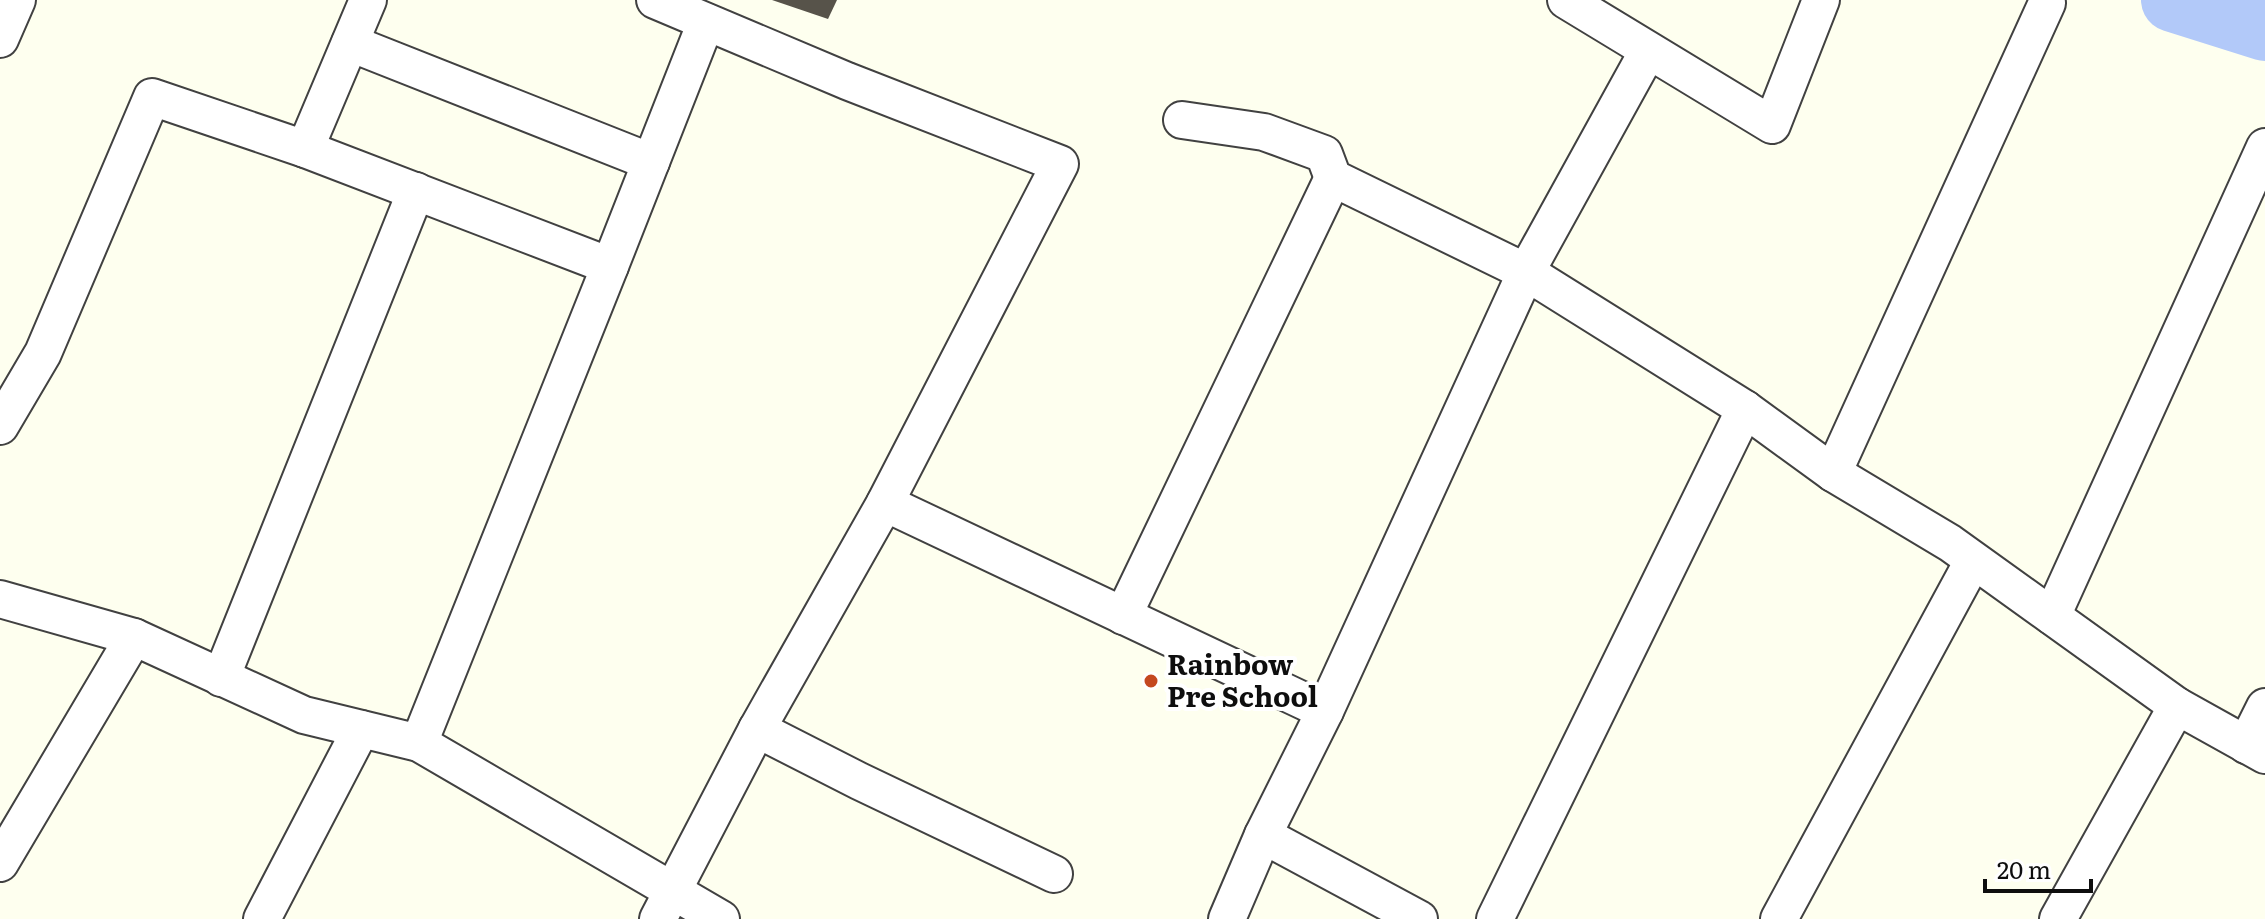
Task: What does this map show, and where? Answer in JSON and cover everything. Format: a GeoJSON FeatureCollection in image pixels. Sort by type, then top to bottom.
{"type":"FeatureCollection","features":[{"type":"Feature","properties":{"kind":"street"},"geometry":{"type":"LineString","coordinates":[[0,39],[17,0]]}},
{"type":"Feature","properties":{"kind":"street"},"geometry":{"type":"LineString","coordinates":[[305,149],[368,0]]}},
{"type":"Feature","properties":{"kind":"street"},"geometry":{"type":"LineString","coordinates":[[655,0],[847,81],[1060,164],[885,503],[757,729],[665,904]]}},
{"type":"Feature","properties":{"kind":"street"},"geometry":{"type":"LineString","coordinates":[[1566,0],[1772,125],[1821,0]]}},
{"type":"Feature","properties":{"kind":"street"},"geometry":{"type":"LineString","coordinates":[[1833,473],[2047,3]]}},
{"type":"Feature","properties":{"kind":"street"},"geometry":{"type":"LineString","coordinates":[[419,743],[706,22]]}},
{"type":"Feature","properties":{"kind":"street"},"geometry":{"type":"LineString","coordinates":[[350,43],[651,162]]}},
{"type":"Feature","properties":{"kind":"street"},"geometry":{"type":"LineString","coordinates":[[1227,919],[1263,835],[1325,711],[1526,272],[1648,51]]}},
{"type":"Feature","properties":{"kind":"street"},"geometry":{"type":"LineString","coordinates":[[0,426],[43,353],[152,97],[305,149],[610,266]]}},
{"type":"Feature","properties":{"kind":"street"},"geometry":{"type":"LineString","coordinates":[[1182,120],[1264,132],[1324,154],[1333,178],[1526,272],[1745,409],[1833,473],[1950,543],[2177,706],[2256,750],[2265,707]]}},
{"type":"Feature","properties":{"kind":"street"},"geometry":{"type":"LineString","coordinates":[[2052,616],[2265,147]]}},
{"type":"Feature","properties":{"kind":"street"},"geometry":{"type":"LineString","coordinates":[[1123,616],[1333,178]]}},
{"type":"Feature","properties":{"kind":"street"},"geometry":{"type":"LineString","coordinates":[[221,678],[416,191]]}},
{"type":"Feature","properties":{"kind":"street"},"geometry":{"type":"LineString","coordinates":[[1495,919],[1745,409]]}},
{"type":"Feature","properties":{"kind":"street"},"geometry":{"type":"LineString","coordinates":[[885,503],[1325,711]]}},
{"type":"Feature","properties":{"kind":"street"},"geometry":{"type":"LineString","coordinates":[[1779,919],[1973,561]]}},
{"type":"Feature","properties":{"kind":"street"},"geometry":{"type":"LineString","coordinates":[[0,599],[134,637],[304,715],[419,743],[665,904],[721,919]]}},
{"type":"Feature","properties":{"kind":"street"},"geometry":{"type":"LineString","coordinates":[[0,863],[134,637]]}},
{"type":"Feature","properties":{"kind":"street"},"geometry":{"type":"LineString","coordinates":[[2058,919],[2177,706]]}},
{"type":"Feature","properties":{"kind":"street"},"geometry":{"type":"LineString","coordinates":[[262,919],[361,729]]}},
{"type":"Feature","properties":{"kind":"street"},"geometry":{"type":"LineString","coordinates":[[757,729],[1054,874]]}},
{"type":"Feature","properties":{"kind":"street"},"geometry":{"type":"LineString","coordinates":[[1263,835],[1419,919]]}},
{"type":"Feature","properties":{"kind":"building"},"geometry":{"type":"Polygon","coordinates":[[[772,0],[837,0],[828,19],[772,0]]]}},
{"type":"Feature","properties":{"kind":"waterway"},"geometry":{"type":"LineString","coordinates":[[2173,0],[2265,29]]}},
{"type":"Feature","properties":{"kind":"place","name":"Rainbow Pre School"},"geometry":{"type":"Point","coordinates":[1151,681]}}]}
